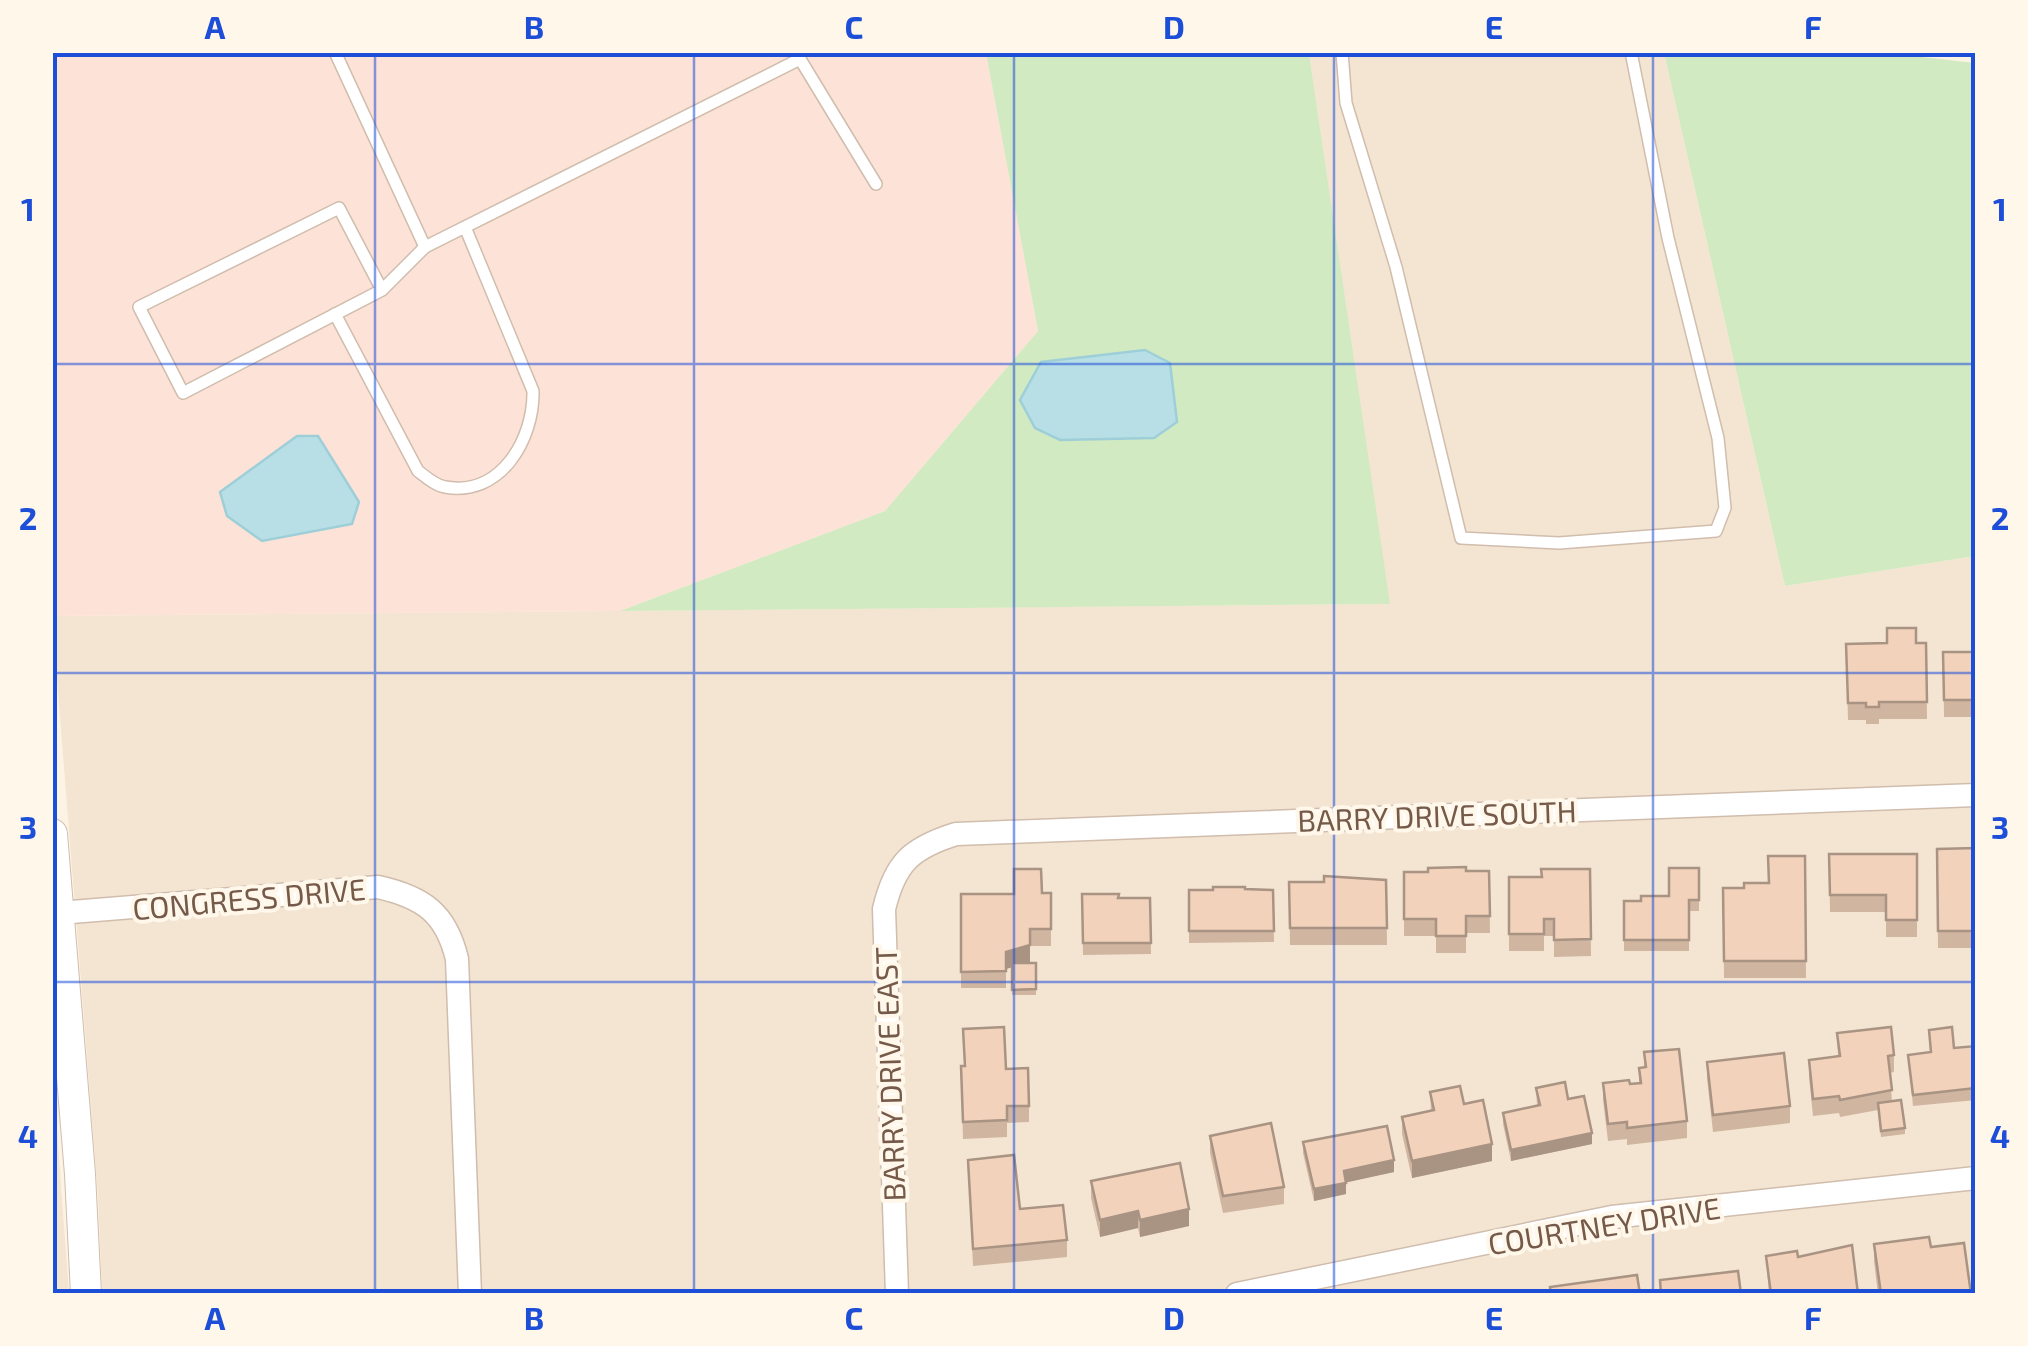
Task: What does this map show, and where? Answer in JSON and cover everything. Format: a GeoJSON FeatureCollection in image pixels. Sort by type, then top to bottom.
{"type":"FeatureCollection","features":[{"type":"Feature","properties":{"kind":"street","name":"BARRY DRIVE SOUTH"},"geometry":{"type":"LineString","coordinates":[[905,859],[928,842],[956,834],[1976,795]]}},
{"type":"Feature","properties":{"kind":"street"},"geometry":{"type":"LineString","coordinates":[[52,834],[86,1294]]}},
{"type":"Feature","properties":{"kind":"street","name":"BARRY DRIVE EAST"},"geometry":{"type":"LineString","coordinates":[[896,1294],[884,909],[890,884],[905,859]]}},
{"type":"Feature","properties":{"kind":"street","name":"CONGRESS DRIVE"},"geometry":{"type":"LineString","coordinates":[[59,914],[378,887],[407,894],[433,911],[451,933],[457,959],[470,1294]]}},
{"type":"Feature","properties":{"kind":"street","name":"COURTNEY DRIVE"},"geometry":{"type":"LineString","coordinates":[[1236,1294],[1612,1217],[1976,1178]]}},
{"type":"Feature","properties":{"kind":"lane"},"geometry":{"type":"LineString","coordinates":[[335,52],[425,247]]}},
{"type":"Feature","properties":{"kind":"lane"},"geometry":{"type":"LineString","coordinates":[[1342,52],[1346,103],[1396,267],[1461,538],[1559,542],[1716,531],[1725,508],[1718,438],[1668,238],[1631,52]]}},
{"type":"Feature","properties":{"kind":"lane"},"geometry":{"type":"LineString","coordinates":[[382,290],[340,208],[139,307],[183,393],[382,290],[425,247],[800,56],[876,184]]}},
{"type":"Feature","properties":{"kind":"lane"},"geometry":{"type":"LineString","coordinates":[[335,314],[418,471],[442,487],[475,488],[516,456],[528,435],[534,391],[465,228]]}},
{"type":"Feature","properties":{"kind":"shaded area"},"geometry":{"type":"Polygon","coordinates":[[[52,53],[986,53],[1038,331],[885,511],[620,611],[53,616],[52,53]]]}},
{"type":"Feature","properties":{"kind":"shaded area"},"geometry":{"type":"Polygon","coordinates":[[[1309,53],[1664,53],[1785,586],[1975,556],[1975,1293],[102,1293],[98,1196],[52,616],[1389,604],[1309,53]]]}},
{"type":"Feature","properties":{"kind":"shaded area"},"geometry":{"type":"Polygon","coordinates":[[[53,1077],[69,1293],[53,1293],[53,1077]]]}},
{"type":"Feature","properties":{"kind":"green space"},"geometry":{"type":"Polygon","coordinates":[[[1877,52],[1975,63],[1975,556],[1785,586],[1664,53],[1877,52]]]}},
{"type":"Feature","properties":{"kind":"green space"},"geometry":{"type":"Polygon","coordinates":[[[986,53],[1309,53],[1390,604],[620,611],[885,511],[1038,331],[986,53]]]}},
{"type":"Feature","properties":{"kind":"water"},"geometry":{"type":"Polygon","coordinates":[[[1145,350],[1170,363],[1177,422],[1154,438],[1060,440],[1035,428],[1020,400],[1041,362],[1145,350]]]}},
{"type":"Feature","properties":{"kind":"water"},"geometry":{"type":"Polygon","coordinates":[[[297,436],[318,436],[359,502],[352,524],[262,541],[227,516],[220,492],[297,436]]]}},
{"type":"Feature","properties":{"kind":"building"},"geometry":{"type":"Polygon","coordinates":[[[1887,628],[1916,628],[1916,643],[1926,643],[1927,702],[1879,702],[1879,707],[1848,703],[1846,644],[1887,643],[1887,628]]]}},
{"type":"Feature","properties":{"kind":"building"},"geometry":{"type":"Polygon","coordinates":[[[1943,652],[1976,652],[1976,700],[1944,700],[1943,652]]]}},
{"type":"Feature","properties":{"kind":"building"},"geometry":{"type":"Polygon","coordinates":[[[1976,848],[1976,931],[1938,931],[1937,849],[1976,848]]]}},
{"type":"Feature","properties":{"kind":"building"},"geometry":{"type":"Polygon","coordinates":[[[1829,854],[1917,854],[1917,920],[1886,920],[1886,895],[1830,895],[1829,854]]]}},
{"type":"Feature","properties":{"kind":"building"},"geometry":{"type":"Polygon","coordinates":[[[1768,856],[1805,856],[1806,961],[1724,961],[1723,888],[1769,883],[1768,856]]]}},
{"type":"Feature","properties":{"kind":"building"},"geometry":{"type":"Polygon","coordinates":[[[1466,867],[1466,871],[1489,871],[1490,916],[1466,916],[1466,936],[1436,936],[1436,919],[1404,919],[1404,872],[1466,867]]]}},
{"type":"Feature","properties":{"kind":"building"},"geometry":{"type":"Polygon","coordinates":[[[1669,868],[1699,868],[1699,900],[1689,900],[1689,940],[1624,940],[1624,901],[1641,901],[1641,896],[1669,896],[1669,868]]]}},
{"type":"Feature","properties":{"kind":"building"},"geometry":{"type":"Polygon","coordinates":[[[1014,869],[1041,869],[1042,893],[1051,893],[1051,929],[1030,929],[1030,945],[1006,952],[1006,971],[961,972],[961,894],[1014,894],[1014,869]]]}},
{"type":"Feature","properties":{"kind":"building"},"geometry":{"type":"Polygon","coordinates":[[[1541,869],[1590,869],[1591,939],[1554,940],[1554,919],[1544,919],[1544,934],[1509,934],[1509,877],[1542,877],[1541,869]]]}},
{"type":"Feature","properties":{"kind":"building"},"geometry":{"type":"Polygon","coordinates":[[[1324,876],[1386,880],[1387,928],[1290,928],[1289,882],[1324,882],[1324,876]]]}},
{"type":"Feature","properties":{"kind":"building"},"geometry":{"type":"Polygon","coordinates":[[[1189,890],[1273,890],[1274,931],[1189,931],[1189,890]]]}},
{"type":"Feature","properties":{"kind":"building"},"geometry":{"type":"Polygon","coordinates":[[[1082,894],[1150,898],[1151,943],[1083,943],[1082,894]]]}},
{"type":"Feature","properties":{"kind":"building"},"geometry":{"type":"Polygon","coordinates":[[[1012,963],[1036,963],[1036,989],[1012,990],[1012,963]]]}},
{"type":"Feature","properties":{"kind":"building"},"geometry":{"type":"Polygon","coordinates":[[[1004,1027],[1006,1069],[1028,1068],[1029,1106],[1007,1106],[1007,1120],[963,1122],[963,1029],[1004,1027]]]}},
{"type":"Feature","properties":{"kind":"building"},"geometry":{"type":"Polygon","coordinates":[[[1891,1027],[1894,1055],[1888,1056],[1892,1090],[1840,1100],[1839,1096],[1813,1099],[1809,1060],[1840,1056],[1837,1033],[1891,1027]]]}},
{"type":"Feature","properties":{"kind":"building"},"geometry":{"type":"Polygon","coordinates":[[[1952,1027],[1954,1048],[1976,1046],[1976,1088],[1913,1095],[1908,1055],[1931,1052],[1929,1030],[1952,1027]]]}},
{"type":"Feature","properties":{"kind":"building"},"geometry":{"type":"Polygon","coordinates":[[[1679,1049],[1687,1121],[1627,1128],[1627,1122],[1608,1124],[1603,1083],[1641,1083],[1639,1068],[1646,1067],[1644,1052],[1679,1049]]]}},
{"type":"Feature","properties":{"kind":"building"},"geometry":{"type":"Polygon","coordinates":[[[1784,1053],[1790,1106],[1713,1115],[1707,1062],[1784,1053]]]}},
{"type":"Feature","properties":{"kind":"building"},"geometry":{"type":"Polygon","coordinates":[[[1565,1082],[1568,1099],[1584,1096],[1592,1133],[1511,1150],[1503,1113],[1540,1105],[1536,1088],[1565,1082]]]}},
{"type":"Feature","properties":{"kind":"building"},"geometry":{"type":"Polygon","coordinates":[[[1460,1086],[1464,1104],[1483,1100],[1492,1144],[1412,1161],[1402,1117],[1434,1110],[1430,1092],[1460,1086]]]}},
{"type":"Feature","properties":{"kind":"building"},"geometry":{"type":"Polygon","coordinates":[[[1901,1100],[1905,1128],[1881,1131],[1878,1103],[1901,1100]]]}},
{"type":"Feature","properties":{"kind":"building"},"geometry":{"type":"Polygon","coordinates":[[[1271,1123],[1284,1187],[1223,1196],[1210,1136],[1271,1123]]]}},
{"type":"Feature","properties":{"kind":"building"},"geometry":{"type":"Polygon","coordinates":[[[1387,1126],[1394,1160],[1344,1171],[1346,1183],[1314,1189],[1303,1142],[1387,1126]]]}},
{"type":"Feature","properties":{"kind":"building"},"geometry":{"type":"Polygon","coordinates":[[[1014,1155],[1020,1209],[1063,1205],[1067,1240],[973,1249],[968,1160],[1014,1155]]]}},
{"type":"Feature","properties":{"kind":"building"},"geometry":{"type":"Polygon","coordinates":[[[1180,1163],[1189,1209],[1140,1220],[1138,1211],[1100,1220],[1091,1181],[1180,1163]]]}},
{"type":"Feature","properties":{"kind":"building"},"geometry":{"type":"Polygon","coordinates":[[[1929,1237],[1931,1247],[1964,1243],[1971,1294],[1881,1294],[1874,1244],[1929,1237]]]}},
{"type":"Feature","properties":{"kind":"building"},"geometry":{"type":"Polygon","coordinates":[[[1852,1245],[1858,1294],[1771,1294],[1766,1256],[1797,1251],[1798,1257],[1852,1245]]]}},
{"type":"Feature","properties":{"kind":"building"},"geometry":{"type":"Polygon","coordinates":[[[1738,1271],[1741,1294],[1661,1294],[1660,1280],[1738,1271]]]}},
{"type":"Feature","properties":{"kind":"building"},"geometry":{"type":"Polygon","coordinates":[[[1637,1275],[1640,1294],[1551,1294],[1550,1287],[1637,1275]]]}}]}
